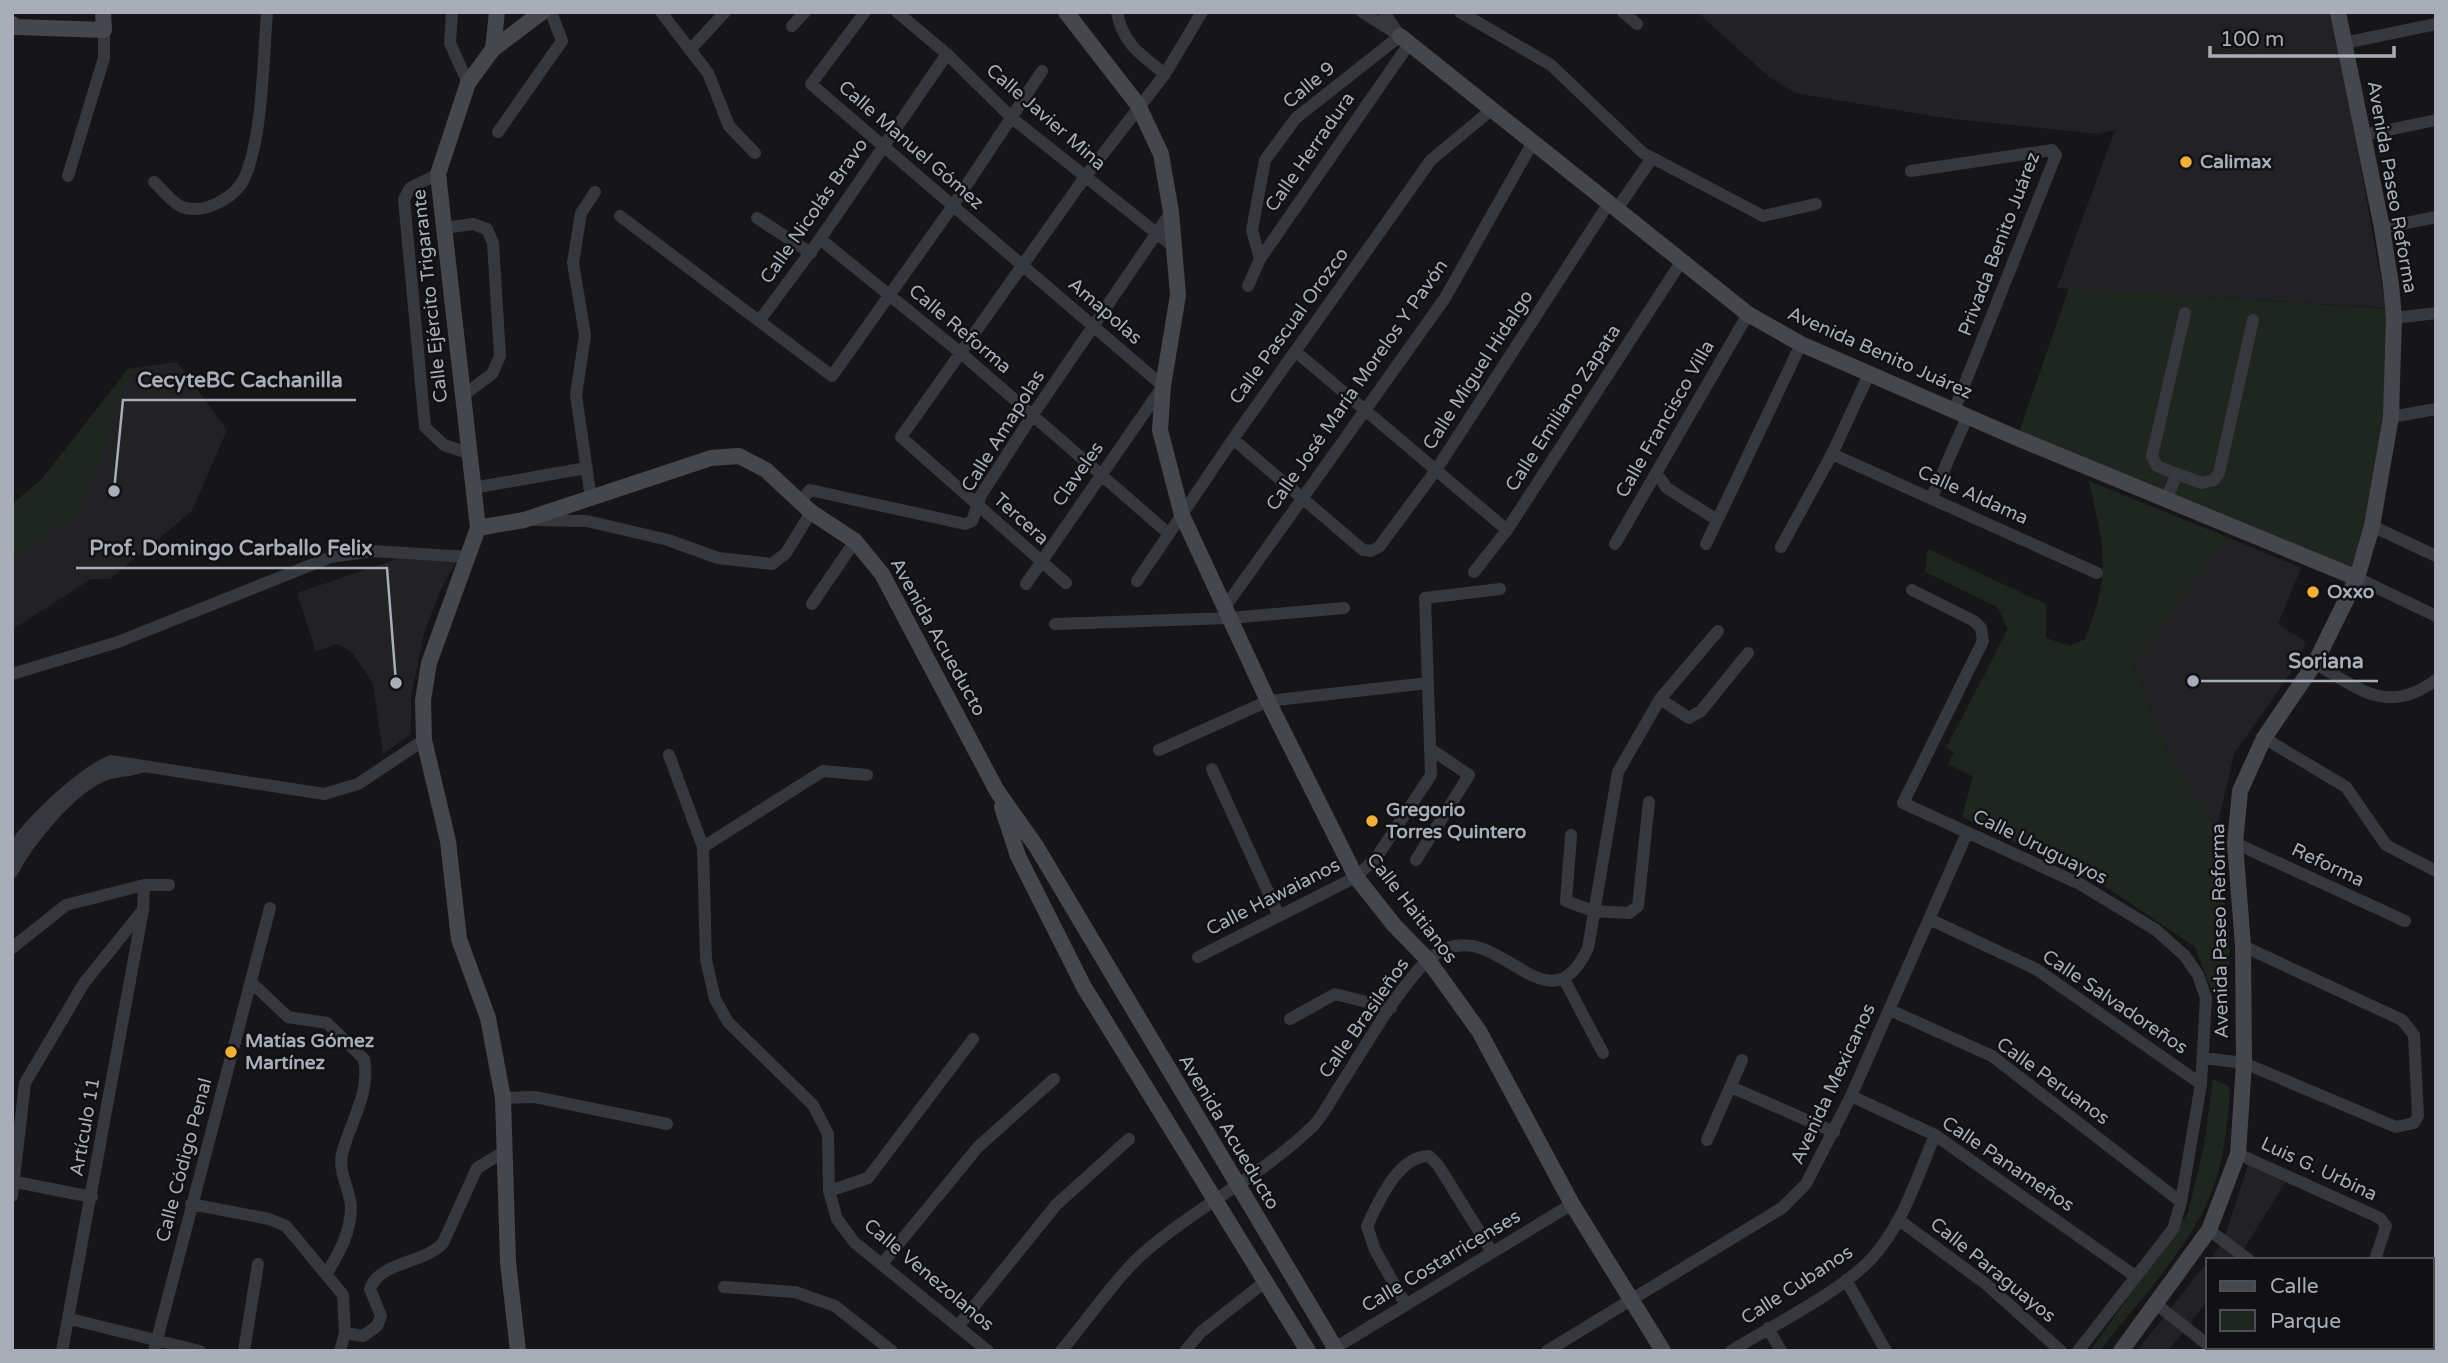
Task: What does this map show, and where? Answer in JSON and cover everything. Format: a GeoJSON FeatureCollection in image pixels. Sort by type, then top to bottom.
{"type":"FeatureCollection","features":[{"type":"Feature","properties":{"kind":"main road"},"geometry":{"type":"LineString","coordinates":[[12,24],[16,27],[103,30],[103,12]]}},
{"type":"Feature","properties":{"kind":"main road"},"geometry":{"type":"LineString","coordinates":[[493,49],[497,12]]}},
{"type":"Feature","properties":{"kind":"main road","name":"Calle Ejército Trigarante"},"geometry":{"type":"LineString","coordinates":[[478,528],[438,174],[468,83],[493,49],[542,12]]}},
{"type":"Feature","properties":{"kind":"main road","name":"Calle Haitianos"},"geometry":{"type":"LineString","coordinates":[[1066,12],[1138,105],[1161,154],[1171,212],[1178,295],[1163,386],[1160,430],[1182,515],[1268,701],[1356,877],[1394,925],[1428,960],[1479,1031],[1572,1204],[1663,1351]]}},
{"type":"Feature","properties":{"kind":"main road","name":"Avenida Paseo Reforma"},"geometry":{"type":"LineString","coordinates":[[2121,1351],[2209,1230],[2238,1154],[2244,1063],[2243,946],[2235,843],[2240,791],[2264,738],[2315,663],[2357,578],[2372,526],[2391,417],[2394,318],[2382,228],[2338,12]]}},
{"type":"Feature","properties":{"kind":"main road","name":"Avenida Benito Juárez"},"geometry":{"type":"LineString","coordinates":[[1404,40],[1748,314],[1801,344],[2357,578]]}},
{"type":"Feature","properties":{"kind":"main road","name":"Avenida Acueducto"},"geometry":{"type":"LineString","coordinates":[[478,528],[524,520],[711,458],[739,456],[766,470],[806,507],[855,541],[882,574],[997,791],[1035,846],[1334,1350]]}},
{"type":"Feature","properties":{"kind":"main road"},"geometry":{"type":"LineString","coordinates":[[478,528],[429,663],[423,700],[424,740],[448,841],[459,939],[488,1018],[503,1098],[502,1153],[514,1347]]}},
{"type":"Feature","properties":{"kind":"main road","name":"Avenida Acueducto"},"geometry":{"type":"LineString","coordinates":[[997,791],[1018,856],[1084,987],[1308,1351]]}},
{"type":"Feature","properties":{"kind":"street"},"geometry":{"type":"LineString","coordinates":[[154,183],[181,207],[202,208],[226,200],[244,178],[255,132],[267,12]]}},
{"type":"Feature","properties":{"kind":"street"},"geometry":{"type":"LineString","coordinates":[[452,12],[450,43],[468,83]]}},
{"type":"Feature","properties":{"kind":"street"},"geometry":{"type":"LineString","coordinates":[[498,132],[562,40],[551,12]]}},
{"type":"Feature","properties":{"kind":"street"},"geometry":{"type":"LineString","coordinates":[[661,12],[708,73],[729,126],[755,153]]}},
{"type":"Feature","properties":{"kind":"street"},"geometry":{"type":"LineString","coordinates":[[690,50],[725,12]]}},
{"type":"Feature","properties":{"kind":"street"},"geometry":{"type":"LineString","coordinates":[[792,26],[805,12]]}},
{"type":"Feature","properties":{"kind":"street","name":"Calle Manuel Gómez"},"geometry":{"type":"LineString","coordinates":[[865,12],[811,84],[1024,265]]}},
{"type":"Feature","properties":{"kind":"street","name":"Calle Javier Mina"},"geometry":{"type":"LineString","coordinates":[[897,12],[947,54],[1013,119],[1174,247]]}},
{"type":"Feature","properties":{"kind":"street"},"geometry":{"type":"LineString","coordinates":[[1117,12],[1119,26],[1134,50],[1165,74]]}},
{"type":"Feature","properties":{"kind":"street"},"geometry":{"type":"LineString","coordinates":[[961,354],[1085,177],[1138,105],[1165,74],[1202,12]]}},
{"type":"Feature","properties":{"kind":"street"},"geometry":{"type":"LineString","coordinates":[[1362,12],[1404,40]]}},
{"type":"Feature","properties":{"kind":"street","name":"Avenida Benito Juárez"},"geometry":{"type":"LineString","coordinates":[[1384,12],[1404,40]]}},
{"type":"Feature","properties":{"kind":"street"},"geometry":{"type":"LineString","coordinates":[[1460,12],[1551,65],[1651,158],[1763,216],[1816,204]]}},
{"type":"Feature","properties":{"kind":"street"},"geometry":{"type":"LineString","coordinates":[[1623,12],[1637,24]]}},
{"type":"Feature","properties":{"kind":"street"},"geometry":{"type":"LineString","coordinates":[[2344,43],[2436,24]]}},
{"type":"Feature","properties":{"kind":"street"},"geometry":{"type":"LineString","coordinates":[[68,176],[104,58],[103,30]]}},
{"type":"Feature","properties":{"kind":"street","name":"Calle Herradura"},"geometry":{"type":"LineString","coordinates":[[1248,286],[1259,259],[1404,40]]}},
{"type":"Feature","properties":{"kind":"street","name":"Calle 9"},"geometry":{"type":"LineString","coordinates":[[1259,259],[1252,230],[1265,160],[1296,118],[1404,40]]}},
{"type":"Feature","properties":{"kind":"street","name":"Calle Nicolás Bravo"},"geometry":{"type":"LineString","coordinates":[[760,320],[811,253],[947,54]]}},
{"type":"Feature","properties":{"kind":"street"},"geometry":{"type":"LineString","coordinates":[[620,216],[832,376],[1013,119],[1042,71]]}},
{"type":"Feature","properties":{"kind":"street","name":"Calle Pascual Orozco"},"geometry":{"type":"LineString","coordinates":[[1137,581],[1233,439],[1431,160],[1491,110]]}},
{"type":"Feature","properties":{"kind":"street"},"geometry":{"type":"LineString","coordinates":[[2364,135],[2436,120]]}},
{"type":"Feature","properties":{"kind":"street","name":"Calle José María Morelos Y Pavón"},"geometry":{"type":"LineString","coordinates":[[1227,613],[1302,499],[1445,298],[1533,142]]}},
{"type":"Feature","properties":{"kind":"street","name":"Privada Benito Juárez"},"geometry":{"type":"LineString","coordinates":[[1911,170],[2052,150],[2056,155],[1961,412]]}},
{"type":"Feature","properties":{"kind":"street","name":"Calle Miguel Hidalgo"},"geometry":{"type":"LineString","coordinates":[[1302,499],[1363,550],[1371,551],[1379,547],[1436,470],[1613,206],[1651,158]]}},
{"type":"Feature","properties":{"kind":"street"},"geometry":{"type":"LineString","coordinates":[[438,174],[410,188],[404,200],[425,427],[444,445],[468,453]]}},
{"type":"Feature","properties":{"kind":"street"},"geometry":{"type":"LineString","coordinates":[[591,499],[576,394],[585,335],[573,263],[580,213],[595,192]]}},
{"type":"Feature","properties":{"kind":"street","name":"Calle Amapolas"},"geometry":{"type":"LineString","coordinates":[[806,507],[810,490],[965,524],[972,521],[981,495],[1171,212]]}},
{"type":"Feature","properties":{"kind":"street"},"geometry":{"type":"LineString","coordinates":[[2382,228],[2436,217]]}},
{"type":"Feature","properties":{"kind":"street"},"geometry":{"type":"LineString","coordinates":[[757,218],[811,253]]}},
{"type":"Feature","properties":{"kind":"street"},"geometry":{"type":"LineString","coordinates":[[444,228],[473,224],[486,229],[493,243],[500,356],[492,374],[462,396]]}},
{"type":"Feature","properties":{"kind":"street","name":"Calle Reforma"},"geometry":{"type":"LineString","coordinates":[[820,239],[961,354],[1168,533]]}},
{"type":"Feature","properties":{"kind":"street","name":"Calle Emiliano Zapata"},"geometry":{"type":"LineString","coordinates":[[1474,572],[1507,530],[1681,262]]}},
{"type":"Feature","properties":{"kind":"street","name":"Amapolas"},"geometry":{"type":"LineString","coordinates":[[1024,265],[1094,329],[1163,386]]}},
{"type":"Feature","properties":{"kind":"street"},"geometry":{"type":"LineString","coordinates":[[2185,313],[2152,456],[2157,466],[2202,483],[2214,480],[2219,474],[2253,320]]}},
{"type":"Feature","properties":{"kind":"street"},"geometry":{"type":"LineString","coordinates":[[2394,318],[2436,313]]}},
{"type":"Feature","properties":{"kind":"street","name":"Calle Francisco Villa"},"geometry":{"type":"LineString","coordinates":[[1615,544],[1748,314]]}},
{"type":"Feature","properties":{"kind":"street"},"geometry":{"type":"LineString","coordinates":[[1706,544],[1801,344]]}},
{"type":"Feature","properties":{"kind":"street"},"geometry":{"type":"LineString","coordinates":[[1295,351],[1507,530]]}},
{"type":"Feature","properties":{"kind":"street","name":"Tercera"},"geometry":{"type":"LineString","coordinates":[[961,354],[901,437],[1066,583]]}},
{"type":"Feature","properties":{"kind":"street"},"geometry":{"type":"LineString","coordinates":[[1780,547],[1832,454],[1870,372]]}},
{"type":"Feature","properties":{"kind":"street","name":"Claveles"},"geometry":{"type":"LineString","coordinates":[[1026,584],[1163,386]]}},
{"type":"Feature","properties":{"kind":"street"},"geometry":{"type":"LineString","coordinates":[[2391,417],[2436,409]]}},
{"type":"Feature","properties":{"kind":"street"},"geometry":{"type":"LineString","coordinates":[[1932,497],[1961,412]]}},
{"type":"Feature","properties":{"kind":"street"},"geometry":{"type":"LineString","coordinates":[[1233,439],[1302,499]]}},
{"type":"Feature","properties":{"kind":"street","name":"Calle Aldama"},"geometry":{"type":"LineString","coordinates":[[1832,454],[2097,573]]}},
{"type":"Feature","properties":{"kind":"street"},"geometry":{"type":"LineString","coordinates":[[473,488],[586,468]]}},
{"type":"Feature","properties":{"kind":"street"},"geometry":{"type":"LineString","coordinates":[[1656,473],[1667,488],[1717,520]]}},
{"type":"Feature","properties":{"kind":"street"},"geometry":{"type":"LineString","coordinates":[[2166,499],[2177,474]]}},
{"type":"Feature","properties":{"kind":"street"},"geometry":{"type":"LineString","coordinates":[[524,520],[587,521],[668,540],[718,558],[772,564],[786,553],[806,507]]}},
{"type":"Feature","properties":{"kind":"street"},"geometry":{"type":"LineString","coordinates":[[2372,526],[2436,556]]}},
{"type":"Feature","properties":{"kind":"street"},"geometry":{"type":"LineString","coordinates":[[812,604],[855,541]]}},
{"type":"Feature","properties":{"kind":"street"},"geometry":{"type":"LineString","coordinates":[[12,674],[118,642],[331,557],[372,551],[468,557]]}},
{"type":"Feature","properties":{"kind":"street"},"geometry":{"type":"LineString","coordinates":[[2357,578],[2436,616]]}},
{"type":"Feature","properties":{"kind":"street","name":"Calle Hawaianos"},"geometry":{"type":"LineString","coordinates":[[1198,957],[1356,877],[1376,858],[1431,775],[1425,598],[1500,589]]}},
{"type":"Feature","properties":{"kind":"street","name":"Calle Uruguayos"},"geometry":{"type":"LineString","coordinates":[[1912,590],[1974,621],[1981,628],[1983,641],[1903,803],[2080,884],[2156,930],[2185,957],[2198,975],[2206,998]]}},
{"type":"Feature","properties":{"kind":"street"},"geometry":{"type":"LineString","coordinates":[[1055,624],[1344,608]]}},
{"type":"Feature","properties":{"kind":"street"},"geometry":{"type":"LineString","coordinates":[[1603,1053],[1563,979],[1578,968],[1588,948],[1618,772],[1660,699],[1718,631]]}},
{"type":"Feature","properties":{"kind":"street"},"geometry":{"type":"LineString","coordinates":[[1660,699],[1689,718],[1695,715],[1748,653]]}},
{"type":"Feature","properties":{"kind":"street"},"geometry":{"type":"LineString","coordinates":[[2315,663],[2375,698],[2401,696],[2436,680]]}},
{"type":"Feature","properties":{"kind":"street"},"geometry":{"type":"LineString","coordinates":[[1159,750],[1268,701],[1428,683]]}},
{"type":"Feature","properties":{"kind":"street"},"geometry":{"type":"LineString","coordinates":[[2264,738],[2346,787],[2386,845],[2436,871]]}},
{"type":"Feature","properties":{"kind":"street"},"geometry":{"type":"LineString","coordinates":[[12,851],[60,797],[111,761],[324,794],[358,785],[424,740]]}},
{"type":"Feature","properties":{"kind":"street"},"geometry":{"type":"LineString","coordinates":[[1416,860],[1469,775],[1432,750]]}},
{"type":"Feature","properties":{"kind":"street","name":"Calle Venezolanos"},"geometry":{"type":"LineString","coordinates":[[669,755],[703,847],[706,960],[715,999],[728,1022],[813,1105],[828,1135],[829,1191],[837,1219],[854,1242],[988,1351]]}},
{"type":"Feature","properties":{"kind":"street"},"geometry":{"type":"LineString","coordinates":[[1212,769],[1279,916]]}},
{"type":"Feature","properties":{"kind":"street"},"geometry":{"type":"LineString","coordinates":[[703,847],[823,771],[867,775]]}},
{"type":"Feature","properties":{"kind":"street"},"geometry":{"type":"LineString","coordinates":[[12,873],[24,850],[88,779]]}},
{"type":"Feature","properties":{"kind":"street"},"geometry":{"type":"LineString","coordinates":[[1572,835],[1566,901],[1593,911],[1629,913],[1638,906],[1649,803]]}},
{"type":"Feature","properties":{"kind":"street","name":"Avenida Mexicanos"},"geometry":{"type":"LineString","coordinates":[[1548,1351],[1782,1208],[1806,1184],[1851,1096],[1967,833]]}},
{"type":"Feature","properties":{"kind":"street","name":"Reforma"},"geometry":{"type":"LineString","coordinates":[[2235,843],[2405,921]]}},
{"type":"Feature","properties":{"kind":"street"},"geometry":{"type":"LineString","coordinates":[[12,948],[66,905],[144,885],[169,885]]}},
{"type":"Feature","properties":{"kind":"street","name":"Artículo 11"},"geometry":{"type":"LineString","coordinates":[[62,1351],[143,910],[144,885]]}},
{"type":"Feature","properties":{"kind":"street","name":"Calle Código Penal"},"geometry":{"type":"LineString","coordinates":[[155,1345],[270,908]]}},
{"type":"Feature","properties":{"kind":"street"},"geometry":{"type":"LineString","coordinates":[[12,1196],[16,1182],[25,1083],[84,983],[143,910]]}},
{"type":"Feature","properties":{"kind":"street","name":"Calle Salvadoreños"},"geometry":{"type":"LineString","coordinates":[[1929,919],[2036,969],[2201,1084]]}},
{"type":"Feature","properties":{"kind":"street","name":"Calle Brasileños"},"geometry":{"type":"LineString","coordinates":[[1061,1351],[1146,1251],[1237,1187],[1314,1125],[1391,1008],[1428,960],[1455,947],[1471,944],[1489,949],[1531,976],[1547,982],[1563,979]]}},
{"type":"Feature","properties":{"kind":"street"},"geometry":{"type":"LineString","coordinates":[[2204,1058],[2244,1063],[2396,1128],[2413,1123],[2418,1116],[2414,1035],[2409,1026],[2402,1020],[2243,946]]}},
{"type":"Feature","properties":{"kind":"street"},"geometry":{"type":"LineString","coordinates":[[251,982],[288,1017],[327,1023],[364,1059],[359,1107],[342,1153],[341,1167],[351,1206],[345,1240],[327,1273]]}},
{"type":"Feature","properties":{"kind":"street"},"geometry":{"type":"LineString","coordinates":[[1290,1019],[1335,994],[1391,1008]]}},
{"type":"Feature","properties":{"kind":"street","name":"Avenida Paseo Reforma"},"geometry":{"type":"LineString","coordinates":[[2078,1351],[2173,1229],[2181,1202],[2201,1084],[2206,998]]}},
{"type":"Feature","properties":{"kind":"street","name":"Calle Peruanos"},"geometry":{"type":"LineString","coordinates":[[1890,1010],[1992,1056],[2181,1202]]}},
{"type":"Feature","properties":{"kind":"street"},"geometry":{"type":"LineString","coordinates":[[829,1191],[868,1178],[973,1039]]}},
{"type":"Feature","properties":{"kind":"street"},"geometry":{"type":"LineString","coordinates":[[1707,1140],[1742,1060]]}},
{"type":"Feature","properties":{"kind":"street"},"geometry":{"type":"LineString","coordinates":[[882,1264],[978,1147],[1054,1079]]}},
{"type":"Feature","properties":{"kind":"street"},"geometry":{"type":"LineString","coordinates":[[1731,1087],[1834,1132]]}},
{"type":"Feature","properties":{"kind":"street","name":"Calle Panameños"},"geometry":{"type":"LineString","coordinates":[[1851,1096],[1935,1135],[2135,1276]]}},
{"type":"Feature","properties":{"kind":"street"},"geometry":{"type":"LineString","coordinates":[[503,1098],[536,1097],[667,1124]]}},
{"type":"Feature","properties":{"kind":"street","name":"Calle Cubanos"},"geometry":{"type":"LineString","coordinates":[[1731,1351],[1846,1280],[1871,1259],[1899,1220],[1935,1135]]}},
{"type":"Feature","properties":{"kind":"street"},"geometry":{"type":"LineString","coordinates":[[959,1325],[1056,1205],[1129,1139]]}},
{"type":"Feature","properties":{"kind":"street"},"geometry":{"type":"LineString","coordinates":[[345,1333],[363,1336],[377,1326],[381,1316],[370,1289],[373,1282],[390,1269],[436,1251],[443,1243],[477,1168],[502,1153]]}},
{"type":"Feature","properties":{"kind":"street","name":"Luis G. Urbina"},"geometry":{"type":"LineString","coordinates":[[2238,1154],[2380,1218],[2386,1226],[2376,1258]]}},
{"type":"Feature","properties":{"kind":"street"},"geometry":{"type":"LineString","coordinates":[[1406,1305],[1375,1250],[1367,1226],[1406,1163],[1417,1156],[1429,1157],[1438,1165],[1492,1252]]}},
{"type":"Feature","properties":{"kind":"street"},"geometry":{"type":"LineString","coordinates":[[16,1182],[92,1197]]}},
{"type":"Feature","properties":{"kind":"street"},"geometry":{"type":"LineString","coordinates":[[191,1204],[269,1219],[286,1226],[343,1295],[345,1333],[340,1351]]}},
{"type":"Feature","properties":{"kind":"street","name":"Calle Costarricenses"},"geometry":{"type":"LineString","coordinates":[[1334,1350],[1572,1204]]}},
{"type":"Feature","properties":{"kind":"street","name":"Calle Paraguayos"},"geometry":{"type":"LineString","coordinates":[[1899,1220],[1986,1284],[2062,1351]]}},
{"type":"Feature","properties":{"kind":"street"},"geometry":{"type":"LineString","coordinates":[[2209,1230],[2246,1258]]}},
{"type":"Feature","properties":{"kind":"street"},"geometry":{"type":"LineString","coordinates":[[244,1351],[258,1264]]}},
{"type":"Feature","properties":{"kind":"street"},"geometry":{"type":"LineString","coordinates":[[1846,1280],[1886,1351]]}},
{"type":"Feature","properties":{"kind":"street"},"geometry":{"type":"LineString","coordinates":[[1185,1351],[1200,1332],[1266,1281]]}},
{"type":"Feature","properties":{"kind":"street"},"geometry":{"type":"LineString","coordinates":[[724,1287],[795,1292],[835,1306],[892,1351]]}},
{"type":"Feature","properties":{"kind":"street"},"geometry":{"type":"LineString","coordinates":[[2156,1304],[2206,1343]]}},
{"type":"Feature","properties":{"kind":"street"},"geometry":{"type":"LineString","coordinates":[[70,1319],[155,1345],[200,1351]]}},
{"type":"Feature","properties":{"kind":"street"},"geometry":{"type":"LineString","coordinates":[[1768,1328],[1781,1351]]}},
{"type":"Feature","properties":{"kind":"shaded area"},"geometry":{"type":"Polygon","coordinates":[[[1697,12],[2333,12],[2386,308],[2057,288],[2115,130],[2098,134],[1945,118],[1795,93],[1769,77],[1697,12]]]}},
{"type":"Feature","properties":{"kind":"shaded area"},"geometry":{"type":"Polygon","coordinates":[[[177,362],[227,430],[192,511],[110,579],[91,579],[12,630],[12,504],[42,479],[128,369],[177,362]]]}},
{"type":"Feature","properties":{"kind":"shaded area"},"geometry":{"type":"Polygon","coordinates":[[[2227,537],[2301,568],[2278,624],[2306,642],[2296,665],[2234,754],[2217,828],[2170,759],[2134,665],[2227,537]]]}},
{"type":"Feature","properties":{"kind":"shaded area"},"geometry":{"type":"Polygon","coordinates":[[[397,559],[456,562],[440,591],[424,634],[411,696],[411,734],[383,754],[373,683],[352,653],[342,646],[336,644],[316,652],[297,593],[397,559]]]}},
{"type":"Feature","properties":{"kind":"shaded area"},"geometry":{"type":"Polygon","coordinates":[[[2250,1159],[2288,1178],[2238,1258],[2211,1258],[2223,1242],[2250,1159]]]}},
{"type":"Feature","properties":{"kind":"shaded area"},"geometry":{"type":"Polygon","coordinates":[[[2206,1264],[2206,1302],[2186,1329],[2168,1351],[2137,1351],[2206,1264]]]}},
{"type":"Feature","properties":{"kind":"green space"},"geometry":{"type":"Polygon","coordinates":[[[2069,288],[2393,309],[2391,417],[2357,578],[2017,438],[2069,288]]]}},
{"type":"Feature","properties":{"kind":"green space"},"geometry":{"type":"Polygon","coordinates":[[[132,368],[81,509],[72,518],[12,557],[12,504],[42,479],[128,369],[132,368]]]}},
{"type":"Feature","properties":{"kind":"green space"},"geometry":{"type":"Polygon","coordinates":[[[2089,481],[2227,537],[2134,665],[2170,759],[2217,828],[2219,872],[2229,932],[2229,1021],[2209,984],[2195,947],[2106,887],[1962,817],[1973,777],[1948,764],[1954,752],[1946,748],[2008,629],[1997,607],[1925,572],[1928,549],[2046,604],[2046,638],[2070,646],[2085,639],[2094,616],[2102,578],[2101,544],[2089,481]]]}},
{"type":"Feature","properties":{"kind":"green space"},"geometry":{"type":"Polygon","coordinates":[[[2213,1079],[2230,1087],[2219,1170],[2208,1202],[2190,1235],[2153,1286],[2100,1351],[2090,1351],[2188,1213],[2204,1145],[2213,1079]]]}},
{"type":"Feature","properties":{"kind":"place","name":"Calimax"},"geometry":{"type":"Point","coordinates":[2186,162]}},
{"type":"Feature","properties":{"kind":"place","name":"CecyteBC Cachanilla"},"geometry":{"type":"Point","coordinates":[114,491]}},
{"type":"Feature","properties":{"kind":"place","name":"Oxxo"},"geometry":{"type":"Point","coordinates":[2313,592]}},
{"type":"Feature","properties":{"kind":"place","name":"Soriana"},"geometry":{"type":"Point","coordinates":[2193,681]}},
{"type":"Feature","properties":{"kind":"place","name":"Prof. Domingo Carballo Felix"},"geometry":{"type":"Point","coordinates":[396,683]}},
{"type":"Feature","properties":{"kind":"place","name":"Gregorio Torres Quintero"},"geometry":{"type":"Point","coordinates":[1372,821]}},
{"type":"Feature","properties":{"kind":"place","name":"Matías Gómez Martínez"},"geometry":{"type":"Point","coordinates":[231,1052]}}]}
